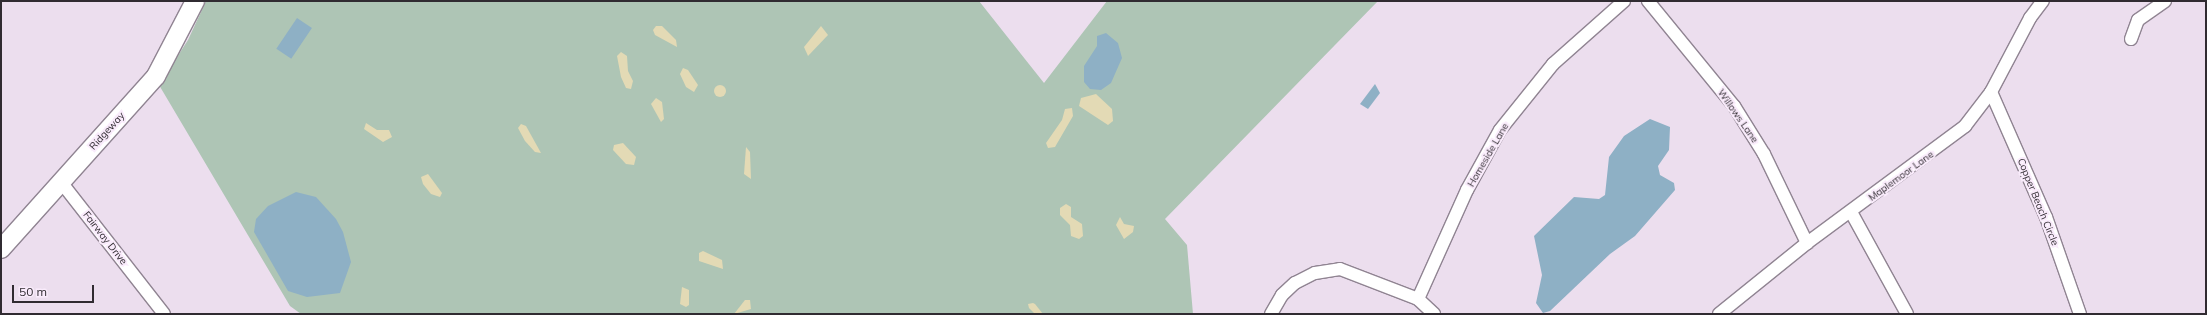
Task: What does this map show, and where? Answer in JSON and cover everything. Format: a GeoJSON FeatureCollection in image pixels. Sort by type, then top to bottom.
{"type":"FeatureCollection","features":[{"type":"Feature","properties":{"kind":"street","name":"Ridgeway"},"geometry":{"type":"LineString","coordinates":[[1,249],[156,76],[194,1]]}},
{"type":"Feature","properties":{"kind":"street","name":"Homeside Lane"},"geometry":{"type":"LineString","coordinates":[[1418,299],[1467,190],[1500,130],[1554,64],[1624,1]]}},
{"type":"Feature","properties":{"kind":"street","name":"Willows Lane"},"geometry":{"type":"LineString","coordinates":[[1648,1],[1738,112],[1764,154],[1807,243]]}},
{"type":"Feature","properties":{"kind":"street","name":"Maplemoor Lane"},"geometry":{"type":"LineString","coordinates":[[1719,314],[1807,243],[1948,142],[1991,92],[2030,18],[2043,1]]}},
{"type":"Feature","properties":{"kind":"street"},"geometry":{"type":"LineString","coordinates":[[2131,39],[2138,20],[2165,1]]}},
{"type":"Feature","properties":{"kind":"street","name":"Copper Beach Circle"},"geometry":{"type":"LineString","coordinates":[[1991,92],[2046,217],[2080,314]]}},
{"type":"Feature","properties":{"kind":"street","name":"Fairway Drive"},"geometry":{"type":"LineString","coordinates":[[61,182],[164,314]]}},
{"type":"Feature","properties":{"kind":"street"},"geometry":{"type":"LineString","coordinates":[[1852,212],[1907,314]]}},
{"type":"Feature","properties":{"kind":"street"},"geometry":{"type":"LineString","coordinates":[[1271,314],[1282,295],[1295,283],[1327,270],[1352,271],[1418,299],[1434,314]]}},
{"type":"Feature","properties":{"kind":"green space"},"geometry":{"type":"Polygon","coordinates":[[[206,1],[979,1],[1044,83],[1107,1],[1378,1],[1165,219],[1187,245],[1193,314],[301,314],[290,306],[159,85],[188,40],[206,1]]]}},
{"type":"Feature","properties":{"kind":"sand"},"geometry":{"type":"Polygon","coordinates":[[[656,26],[662,26],[676,40],[677,47],[655,35],[653,30],[656,26]]]}},
{"type":"Feature","properties":{"kind":"sand"},"geometry":{"type":"Polygon","coordinates":[[[821,26],[828,35],[808,56],[804,47],[821,26]]]}},
{"type":"Feature","properties":{"kind":"sand"},"geometry":{"type":"Polygon","coordinates":[[[621,52],[627,56],[628,71],[633,81],[631,89],[626,88],[621,77],[617,56],[621,52]]]}},
{"type":"Feature","properties":{"kind":"sand"},"geometry":{"type":"Polygon","coordinates":[[[683,68],[688,70],[698,85],[694,92],[686,87],[680,74],[683,68]]]}},
{"type":"Feature","properties":{"kind":"sand"},"geometry":{"type":"Polygon","coordinates":[[[720,85],[724,87],[726,91],[724,95],[720,97],[716,95],[714,91],[716,87],[720,85]]]}},
{"type":"Feature","properties":{"kind":"sand"},"geometry":{"type":"Polygon","coordinates":[[[1096,94],[1112,109],[1113,121],[1108,125],[1079,106],[1081,98],[1096,94]]]}},
{"type":"Feature","properties":{"kind":"sand"},"geometry":{"type":"Polygon","coordinates":[[[656,98],[662,102],[664,119],[661,122],[651,104],[656,98]]]}},
{"type":"Feature","properties":{"kind":"sand"},"geometry":{"type":"Polygon","coordinates":[[[1072,108],[1073,116],[1055,147],[1048,148],[1046,143],[1062,120],[1065,109],[1072,108]]]}},
{"type":"Feature","properties":{"kind":"sand"},"geometry":{"type":"Polygon","coordinates":[[[366,123],[377,130],[389,130],[392,137],[383,142],[364,129],[366,123]]]}},
{"type":"Feature","properties":{"kind":"sand"},"geometry":{"type":"Polygon","coordinates":[[[521,124],[526,126],[541,153],[535,152],[525,141],[518,128],[521,124]]]}},
{"type":"Feature","properties":{"kind":"sand"},"geometry":{"type":"Polygon","coordinates":[[[623,143],[636,157],[634,165],[626,164],[613,150],[614,145],[623,143]]]}},
{"type":"Feature","properties":{"kind":"sand"},"geometry":{"type":"Polygon","coordinates":[[[746,147],[750,152],[751,179],[744,174],[746,147]]]}},
{"type":"Feature","properties":{"kind":"sand"},"geometry":{"type":"Polygon","coordinates":[[[428,174],[442,193],[440,197],[431,194],[423,184],[421,177],[428,174]]]}},
{"type":"Feature","properties":{"kind":"sand"},"geometry":{"type":"Polygon","coordinates":[[[1066,204],[1071,207],[1071,217],[1082,224],[1083,236],[1079,239],[1071,236],[1070,225],[1060,215],[1060,208],[1066,204]]]}},
{"type":"Feature","properties":{"kind":"sand"},"geometry":{"type":"Polygon","coordinates":[[[1120,217],[1124,224],[1134,226],[1133,232],[1124,239],[1116,225],[1120,217]]]}},
{"type":"Feature","properties":{"kind":"sand"},"geometry":{"type":"Polygon","coordinates":[[[703,251],[722,260],[723,269],[699,261],[699,253],[703,251]]]}},
{"type":"Feature","properties":{"kind":"sand"},"geometry":{"type":"Polygon","coordinates":[[[682,287],[689,290],[689,305],[686,307],[680,304],[682,287]]]}},
{"type":"Feature","properties":{"kind":"sand"},"geometry":{"type":"Polygon","coordinates":[[[745,300],[750,300],[751,309],[734,314],[745,300]]]}},
{"type":"Feature","properties":{"kind":"sand"},"geometry":{"type":"Polygon","coordinates":[[[1033,303],[1043,314],[1035,314],[1029,308],[1028,304],[1033,303]]]}},
{"type":"Feature","properties":{"kind":"water"},"geometry":{"type":"Polygon","coordinates":[[[297,18],[312,28],[291,59],[276,49],[297,18]]]}},
{"type":"Feature","properties":{"kind":"water"},"geometry":{"type":"Polygon","coordinates":[[[1106,33],[1118,43],[1122,58],[1111,83],[1101,90],[1090,89],[1084,82],[1084,66],[1097,46],[1097,36],[1106,33]]]}},
{"type":"Feature","properties":{"kind":"water"},"geometry":{"type":"Polygon","coordinates":[[[1375,84],[1380,93],[1368,109],[1360,104],[1375,84]]]}},
{"type":"Feature","properties":{"kind":"water"},"geometry":{"type":"Polygon","coordinates":[[[1650,119],[1670,127],[1669,150],[1658,166],[1660,175],[1674,183],[1675,190],[1635,236],[1610,254],[1550,311],[1543,313],[1536,303],[1542,275],[1534,236],[1574,197],[1599,199],[1605,195],[1609,157],[1624,136],[1650,119]]]}},
{"type":"Feature","properties":{"kind":"water"},"geometry":{"type":"Polygon","coordinates":[[[296,192],[316,197],[336,219],[343,232],[351,262],[340,293],[307,297],[288,291],[254,232],[256,219],[268,206],[296,192]]]}}]}
